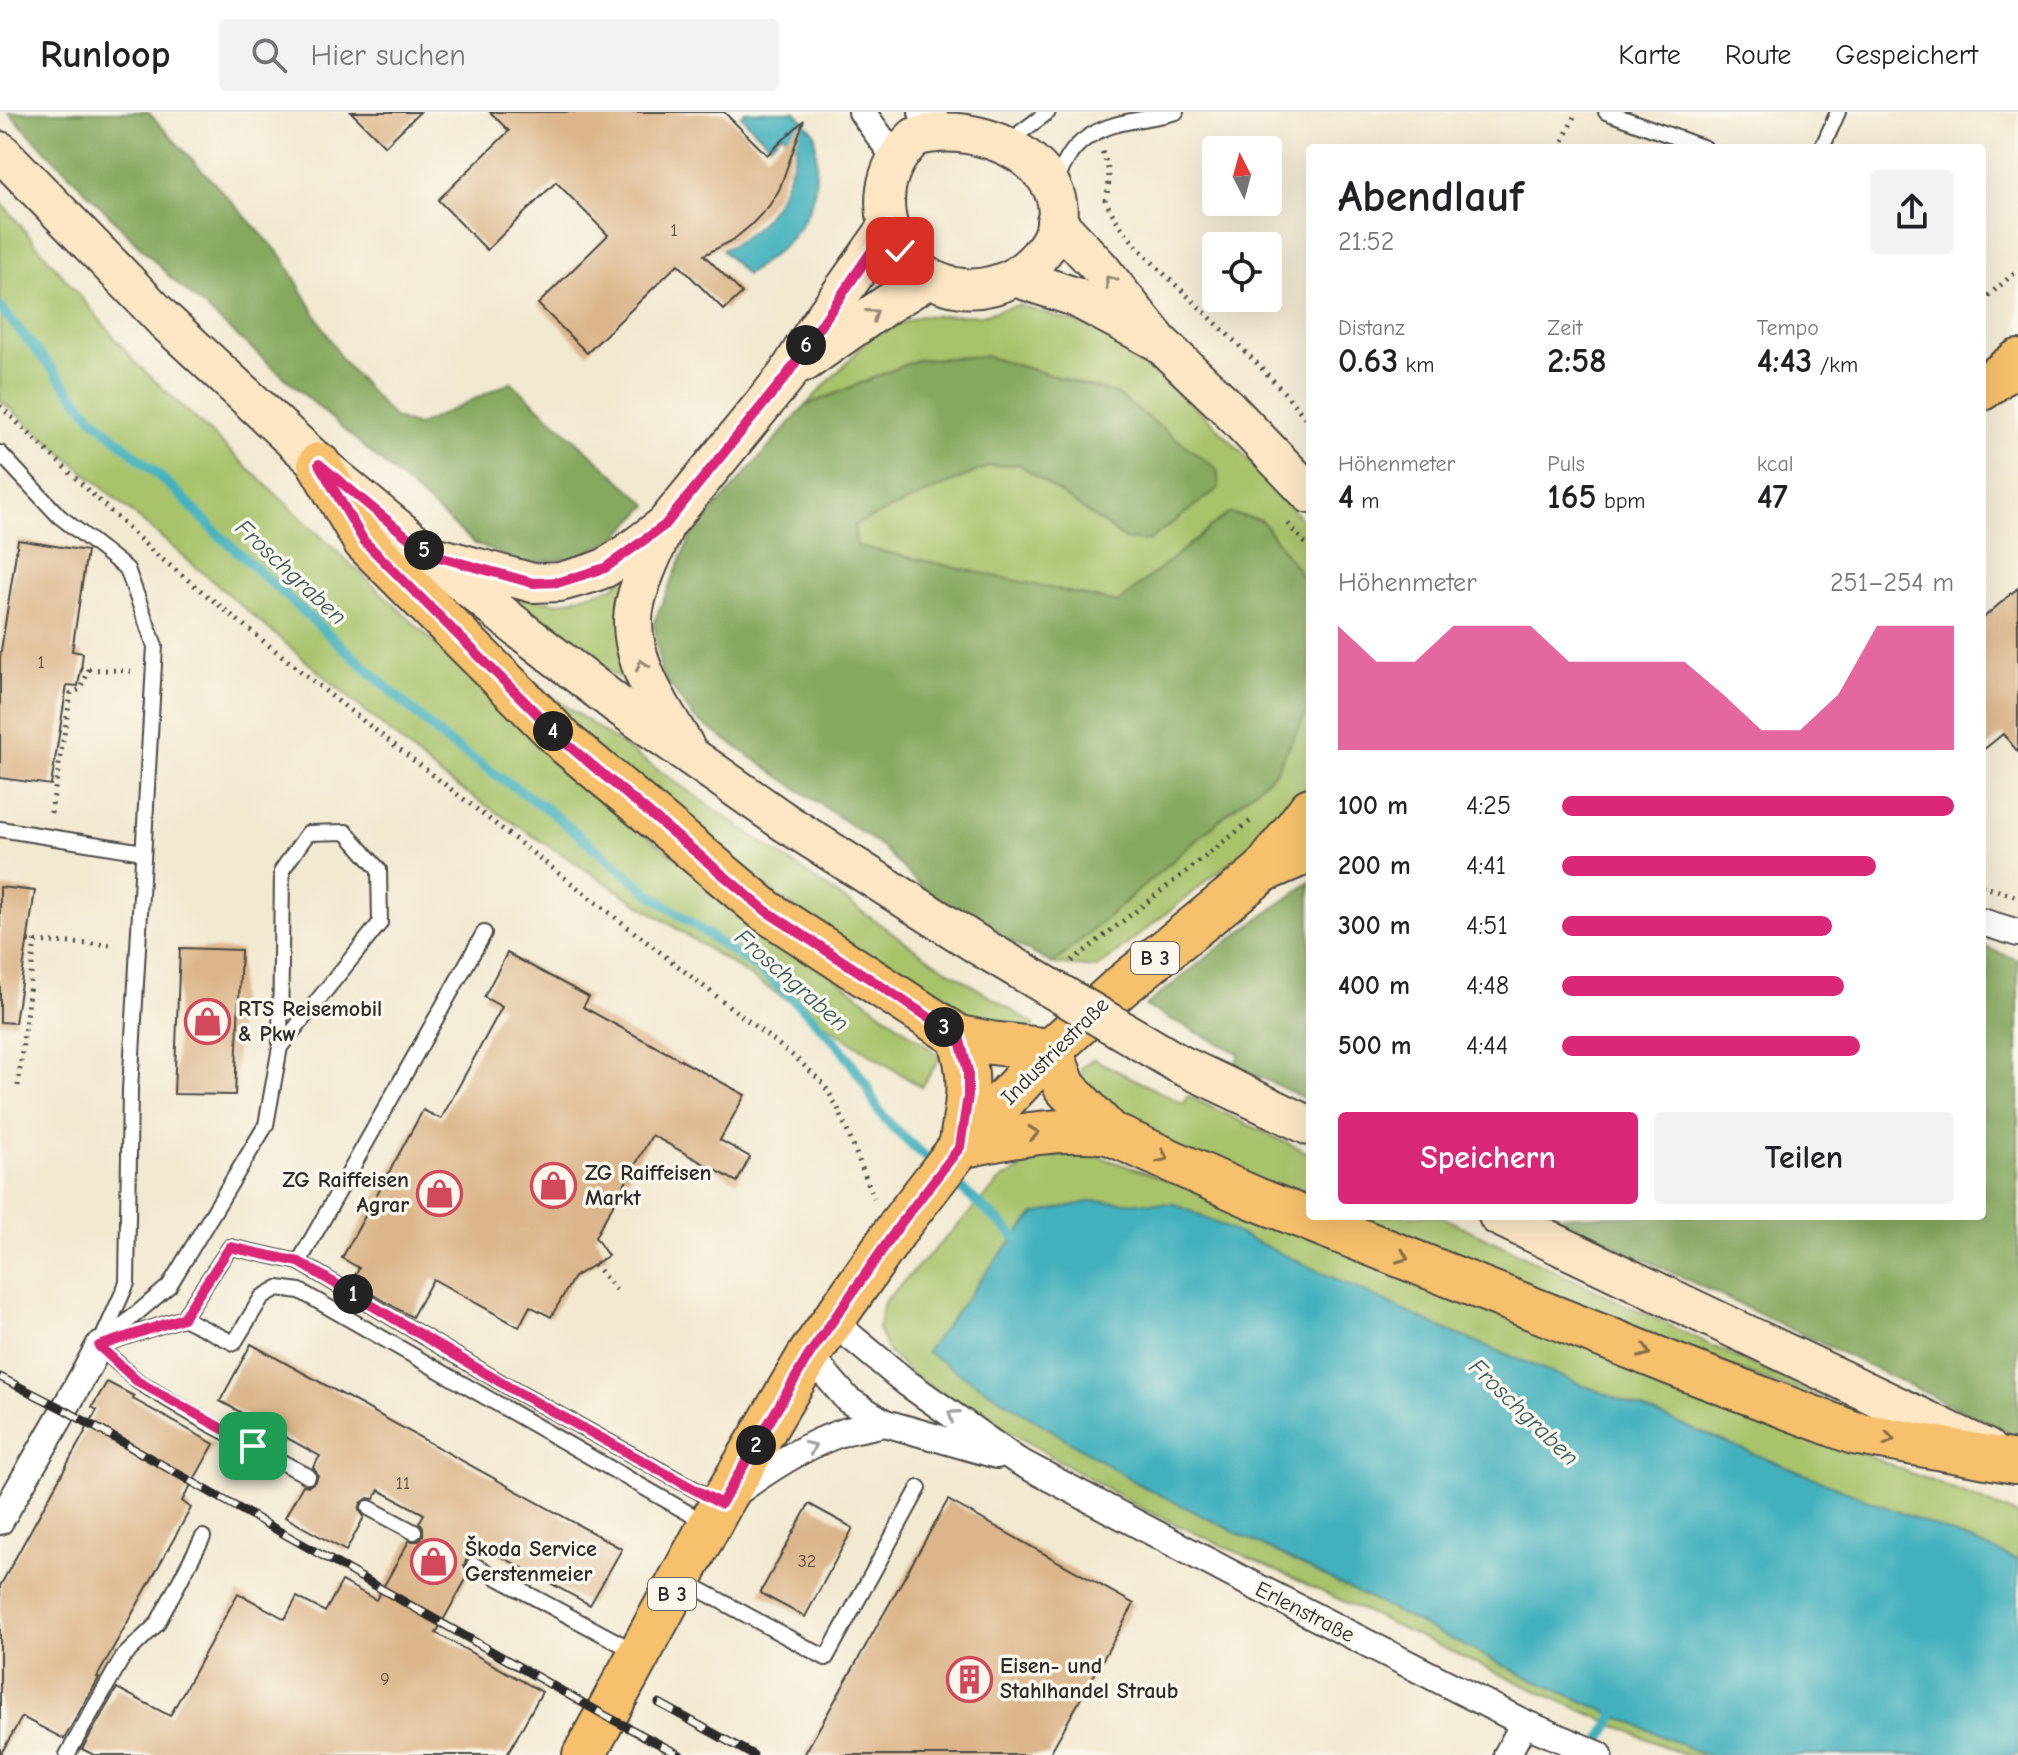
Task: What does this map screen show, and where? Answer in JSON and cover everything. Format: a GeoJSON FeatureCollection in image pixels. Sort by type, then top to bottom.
{"type":"FeatureCollection","features":[{"type":"Feature","properties":{"kind":"main road"},"geometry":{"type":"LineString","coordinates":[[972,116],[1034,122],[1033,142],[1043,154],[1055,182],[1058,201],[1056,221],[1041,253],[1015,277],[982,288],[946,285],[908,262],[893,239],[884,200],[886,186],[896,159],[921,132],[930,117],[972,116]]}},
{"type":"Feature","properties":{"kind":"main road"},"geometry":{"type":"LineString","coordinates":[[0,151],[164,320],[319,464],[522,631],[691,758],[798,831],[983,948],[1179,1064],[1306,1124]]}},
{"type":"Feature","properties":{"kind":"main road"},"geometry":{"type":"LineString","coordinates":[[1056,221],[1100,268],[1159,342],[1306,490]]}},
{"type":"Feature","properties":{"kind":"main road"},"geometry":{"type":"LineString","coordinates":[[428,554],[533,583],[560,582],[605,568],[665,525],[787,375],[888,227]]}},
{"type":"Feature","properties":{"kind":"main road"},"geometry":{"type":"LineString","coordinates":[[1015,277],[1075,297],[1159,342]]}},
{"type":"Feature","properties":{"kind":"main road"},"geometry":{"type":"LineString","coordinates":[[787,375],[930,278]]}},
{"type":"Feature","properties":{"kind":"main road"},"geometry":{"type":"LineString","coordinates":[[1986,386],[2018,361]]}},
{"type":"Feature","properties":{"kind":"main road"},"geometry":{"type":"LineString","coordinates":[[319,464],[364,541],[568,745],[766,911],[959,1037],[1051,1050],[1065,1087],[1109,1133]]}},
{"type":"Feature","properties":{"kind":"main road"},"geometry":{"type":"LineString","coordinates":[[665,525],[638,594],[633,619],[637,649],[646,678],[691,758]]}},
{"type":"Feature","properties":{"kind":"main road","name":"B 3"},"geometry":{"type":"LineString","coordinates":[[1263,871],[1306,814]]}},
{"type":"Feature","properties":{"kind":"main road","name":"B 3"},"geometry":{"type":"LineString","coordinates":[[1263,871],[1306,853]]}},
{"type":"Feature","properties":{"kind":"main road","name":"Industriestraße"},"geometry":{"type":"LineString","coordinates":[[585,1755],[715,1514],[820,1338],[926,1190],[960,1147],[1051,1050],[1118,989],[1263,871]]}},
{"type":"Feature","properties":{"kind":"main road"},"geometry":{"type":"LineString","coordinates":[[959,1037],[968,1071],[968,1096],[960,1147],[1051,1131],[1084,1129],[1109,1133],[1306,1219]]}},
{"type":"Feature","properties":{"kind":"main road"},"geometry":{"type":"LineString","coordinates":[[1309,1220],[1854,1433],[2016,1463]]}},
{"type":"Feature","properties":{"kind":"main road"},"geometry":{"type":"LineString","coordinates":[[1506,1220],[2016,1463]]}},
{"type":"Feature","properties":{"kind":"street"},"geometry":{"type":"LineString","coordinates":[[862,112],[896,159]]}},
{"type":"Feature","properties":{"kind":"street"},"geometry":{"type":"LineString","coordinates":[[1986,923],[2018,933]]}},
{"type":"Feature","properties":{"kind":"street","name":"Erlenstraße"},"geometry":{"type":"LineString","coordinates":[[820,1338],[848,1400],[885,1423],[1016,1460]]}},
{"type":"Feature","properties":{"kind":"street","name":"Erlenstraße"},"geometry":{"type":"LineString","coordinates":[[820,1338],[907,1383],[1016,1460],[1524,1723],[1599,1755]]}},
{"type":"Feature","properties":{"kind":"street"},"geometry":{"type":"LineString","coordinates":[[0,1521],[99,1346]]}},
{"type":"Feature","properties":{"kind":"street","name":"Erlenstraße"},"geometry":{"type":"LineString","coordinates":[[715,1514],[767,1471],[812,1446],[845,1432],[885,1423]]}},
{"type":"Feature","properties":{"kind":"street"},"geometry":{"type":"LineString","coordinates":[[1507,1755],[1524,1723]]}},
{"type":"Feature","properties":{"kind":"lane"},"geometry":{"type":"LineString","coordinates":[[1055,182],[1073,151],[1089,135],[1121,122],[1176,112]]}},
{"type":"Feature","properties":{"kind":"lane"},"geometry":{"type":"LineString","coordinates":[[1606,112],[1694,144]]}},
{"type":"Feature","properties":{"kind":"lane"},"geometry":{"type":"LineString","coordinates":[[1824,144],[1838,112]]}},
{"type":"Feature","properties":{"kind":"lane"},"geometry":{"type":"LineString","coordinates":[[0,453],[59,516],[127,569],[155,646],[130,1090],[127,1283],[99,1346]]}},
{"type":"Feature","properties":{"kind":"lane"},"geometry":{"type":"LineString","coordinates":[[0,829],[143,852]]}},
{"type":"Feature","properties":{"kind":"lane"},"geometry":{"type":"LineString","coordinates":[[99,1346],[169,1286],[266,1125],[280,1047],[282,870],[308,833],[346,832],[379,870],[380,923],[280,1047]]}},
{"type":"Feature","properties":{"kind":"lane"},"geometry":{"type":"LineString","coordinates":[[299,1262],[484,933]]}},
{"type":"Feature","properties":{"kind":"lane"},"geometry":{"type":"LineString","coordinates":[[99,1346],[183,1318],[230,1247],[299,1262],[715,1514]]}},
{"type":"Feature","properties":{"kind":"lane"},"geometry":{"type":"LineString","coordinates":[[183,1318],[234,1343],[262,1297],[278,1288],[300,1291],[715,1514]]}},
{"type":"Feature","properties":{"kind":"lane"},"geometry":{"type":"LineString","coordinates":[[99,1346],[137,1381],[308,1476]]}},
{"type":"Feature","properties":{"kind":"lane"},"geometry":{"type":"LineString","coordinates":[[680,1579],[826,1658],[919,1488]]}},
{"type":"Feature","properties":{"kind":"lane"},"geometry":{"type":"LineString","coordinates":[[369,1508],[414,1532]]}},
{"type":"Feature","properties":{"kind":"lane"},"geometry":{"type":"LineString","coordinates":[[67,1755],[123,1657],[157,1624],[203,1537]]}},
{"type":"Feature","properties":{"kind":"lane"},"geometry":{"type":"LineString","coordinates":[[474,1565],[639,1653]]}},
{"type":"Feature","properties":{"kind":"path"},"geometry":{"type":"LineString","coordinates":[[1562,144],[1576,112]]}},
{"type":"Feature","properties":{"kind":"path"},"geometry":{"type":"LineString","coordinates":[[1089,135],[1104,154],[1109,168],[1110,184],[1105,200],[1114,219],[1152,262],[1260,366],[1306,419]]}},
{"type":"Feature","properties":{"kind":"path"},"geometry":{"type":"LineString","coordinates":[[1986,298],[2018,270]]}},
{"type":"Feature","properties":{"kind":"path"},"geometry":{"type":"LineString","coordinates":[[0,406],[152,551],[334,698],[815,1075],[838,1108],[875,1200],[901,1223]]}},
{"type":"Feature","properties":{"kind":"path"},"geometry":{"type":"LineString","coordinates":[[81,669],[154,672]]}},
{"type":"Feature","properties":{"kind":"path"},"geometry":{"type":"LineString","coordinates":[[47,836],[71,693],[81,689],[89,669]]}},
{"type":"Feature","properties":{"kind":"path"},"geometry":{"type":"LineString","coordinates":[[1071,962],[1263,810]]}},
{"type":"Feature","properties":{"kind":"path"},"geometry":{"type":"LineString","coordinates":[[1986,887],[2018,897]]}},
{"type":"Feature","properties":{"kind":"path"},"geometry":{"type":"LineString","coordinates":[[18,1086],[31,940],[138,946]]}},
{"type":"Feature","properties":{"kind":"path"},"geometry":{"type":"LineString","coordinates":[[594,1264],[617,1291]]}},
{"type":"Feature","properties":{"kind":"green space"},"geometry":{"type":"Polygon","coordinates":[[[8,112],[148,112],[282,256],[342,360],[393,417],[417,426],[511,382],[648,505],[614,540],[573,558],[523,563],[475,544],[171,278],[8,112]]]}},
{"type":"Feature","properties":{"kind":"green space"},"geometry":{"type":"Polygon","coordinates":[[[0,201],[136,363],[615,812],[941,1057],[921,1087],[441,776],[0,400],[0,201]]]}},
{"type":"Feature","properties":{"kind":"green space"},"geometry":{"type":"Polygon","coordinates":[[[1018,305],[1099,330],[1210,420],[1277,489],[1306,526],[1306,582],[1261,520],[1228,513],[1118,603],[856,546],[853,525],[989,466],[1019,464],[1125,539],[1116,394],[985,356],[917,360],[805,406],[872,336],[920,316],[982,315],[1018,305]]]}},
{"type":"Feature","properties":{"kind":"green space"},"geometry":{"type":"Polygon","coordinates":[[[985,356],[1116,394],[1217,469],[1219,488],[1148,541],[1125,539],[1019,464],[989,466],[854,525],[857,546],[1118,603],[1228,513],[1261,520],[1306,582],[1306,714],[1275,772],[1053,964],[937,903],[881,846],[694,718],[661,673],[654,622],[691,536],[805,406],[917,360],[985,356]]]}},
{"type":"Feature","properties":{"kind":"green space"},"geometry":{"type":"Polygon","coordinates":[[[641,562],[635,689],[501,595],[558,603],[612,588],[641,562]]]}},
{"type":"Feature","properties":{"kind":"green space"},"geometry":{"type":"Polygon","coordinates":[[[478,645],[923,954],[1035,1025],[1018,1042],[972,1033],[697,838],[478,645]]]}},
{"type":"Feature","properties":{"kind":"green space"},"geometry":{"type":"Polygon","coordinates":[[[1306,714],[1306,795],[1233,860],[1098,968],[1053,964],[1275,772],[1306,714]]]}},
{"type":"Feature","properties":{"kind":"green space"},"geometry":{"type":"Polygon","coordinates":[[[1306,885],[1306,1099],[1234,1065],[1240,1054],[1145,1006],[1306,885]]]}},
{"type":"Feature","properties":{"kind":"green space"},"geometry":{"type":"Polygon","coordinates":[[[1986,948],[2018,960],[2018,1437],[1561,1220],[1986,1220],[1986,948]]]}},
{"type":"Feature","properties":{"kind":"green space"},"geometry":{"type":"Polygon","coordinates":[[[1093,1059],[1184,1104],[1188,1096],[1306,1152],[1306,1201],[1118,1129],[1083,1085],[1081,1068],[1093,1059]]]}},
{"type":"Feature","properties":{"kind":"green space"},"geometry":{"type":"Polygon","coordinates":[[[1084,1152],[1154,1175],[2018,1515],[2018,1755],[1684,1755],[1526,1686],[1139,1507],[914,1376],[889,1353],[878,1329],[884,1302],[1002,1179],[1040,1159],[1084,1152]]]}},
{"type":"Feature","properties":{"kind":"green space"},"geometry":{"type":"Polygon","coordinates":[[[1354,1220],[1448,1220],[1868,1420],[1354,1220]]]}},
{"type":"Feature","properties":{"kind":"water"},"geometry":{"type":"Polygon","coordinates":[[[745,112],[795,112],[815,133],[816,162],[811,202],[800,227],[780,249],[746,275],[722,250],[752,231],[773,208],[787,179],[797,146],[782,133],[770,145],[741,116],[745,112]]]}},
{"type":"Feature","properties":{"kind":"water"},"geometry":{"type":"Polygon","coordinates":[[[1093,1201],[1175,1204],[1439,1327],[2018,1560],[2018,1755],[1705,1755],[1525,1676],[1138,1484],[926,1352],[1035,1214],[1093,1201]]]}},
{"type":"Feature","properties":{"kind":"building"},"geometry":{"type":"Polygon","coordinates":[[[351,112],[420,112],[385,146],[351,112]]]}},
{"type":"Feature","properties":{"kind":"building"},"geometry":{"type":"Polygon","coordinates":[[[490,112],[724,112],[767,155],[804,120],[779,190],[769,206],[733,240],[704,255],[742,293],[724,310],[678,264],[587,353],[538,304],[608,235],[556,182],[487,250],[438,200],[509,131],[490,112]]]}},
{"type":"Feature","properties":{"kind":"building"},"geometry":{"type":"Polygon","coordinates":[[[18,540],[87,551],[72,651],[83,653],[81,669],[78,686],[67,685],[51,785],[0,778],[0,657],[18,540]]]}},
{"type":"Feature","properties":{"kind":"building"},"geometry":{"type":"Polygon","coordinates":[[[2018,588],[2018,752],[2003,734],[1986,748],[1986,616],[2018,588]]]}},
{"type":"Feature","properties":{"kind":"building"},"geometry":{"type":"Polygon","coordinates":[[[0,887],[35,891],[15,1023],[0,1022],[0,887]]]}},
{"type":"Feature","properties":{"kind":"building","name":"RTS Reisemobil & Pkw"},"geometry":{"type":"Polygon","coordinates":[[[180,948],[241,950],[235,1095],[174,1094],[180,948]]]}},
{"type":"Feature","properties":{"kind":"building"},"geometry":{"type":"Polygon","coordinates":[[[507,953],[589,997],[583,1007],[745,1095],[720,1140],[750,1157],[737,1182],[652,1135],[595,1237],[608,1256],[574,1277],[551,1317],[530,1306],[519,1327],[433,1279],[412,1317],[351,1282],[359,1268],[342,1258],[423,1110],[441,1119],[502,1007],[484,997],[507,953]]]}},
{"type":"Feature","properties":{"kind":"building"},"geometry":{"type":"Polygon","coordinates":[[[251,1344],[622,1549],[590,1605],[484,1547],[479,1556],[473,1555],[466,1560],[464,1566],[469,1574],[436,1633],[542,1692],[507,1755],[94,1755],[82,1749],[117,1688],[170,1716],[238,1593],[285,1619],[297,1597],[325,1612],[342,1581],[376,1600],[409,1541],[419,1541],[423,1536],[423,1527],[419,1523],[424,1514],[379,1490],[374,1499],[368,1498],[361,1503],[359,1509],[364,1517],[346,1551],[285,1517],[303,1485],[309,1486],[316,1481],[318,1475],[313,1467],[320,1456],[220,1401],[251,1344]]]}},
{"type":"Feature","properties":{"kind":"building"},"geometry":{"type":"Polygon","coordinates":[[[107,1382],[214,1444],[182,1501],[191,1508],[64,1739],[22,1717],[0,1755],[0,1586],[97,1410],[92,1407],[107,1382]]]}},
{"type":"Feature","properties":{"kind":"building","name":"Eisen- und Stahlhandel Straub"},"geometry":{"type":"Polygon","coordinates":[[[948,1500],[1134,1604],[1049,1755],[804,1755],[948,1500]]]}},
{"type":"Feature","properties":{"kind":"building"},"geometry":{"type":"Polygon","coordinates":[[[809,1504],[853,1528],[805,1617],[760,1593],[809,1504]]]}},
{"type":"Feature","properties":{"kind":"waterway","name":"Froschgraben"},"geometry":{"type":"LineString","coordinates":[[0,307],[93,418],[445,740],[547,809],[657,899],[766,975],[811,1016],[840,1047],[865,1083],[878,1110],[894,1129],[935,1165]]}},
{"type":"Feature","properties":{"kind":"waterway","name":"Froschgraben"},"geometry":{"type":"LineString","coordinates":[[947,1176],[1025,1245]]}},
{"type":"Feature","properties":{"kind":"waterway","name":"Froschgraben"},"geometry":{"type":"LineString","coordinates":[[1595,1753],[1620,1703]]}},
{"type":"Feature","properties":{"kind":"railway"},"geometry":{"type":"LineString","coordinates":[[0,1377],[65,1410],[680,1755]]}},
{"type":"Feature","properties":{"kind":"railway"},"geometry":{"type":"LineString","coordinates":[[659,1703],[753,1755]]}},
{"type":"Feature","properties":{"kind":"place","name":"RTS Reisemobil & Pkw"},"geometry":{"type":"Point","coordinates":[207,1022]}},
{"type":"Feature","properties":{"kind":"place","name":"ZG Raiffeisen Markt"},"geometry":{"type":"Point","coordinates":[554,1186]}},
{"type":"Feature","properties":{"kind":"place","name":"ZG Raiffeisen Agrar"},"geometry":{"type":"Point","coordinates":[440,1193]}},
{"type":"Feature","properties":{"kind":"place","name":"Škoda Service Gerstenmeier"},"geometry":{"type":"Point","coordinates":[434,1562]}},
{"type":"Feature","properties":{"kind":"place","name":"Eisen- und Stahlhandel Straub"},"geometry":{"type":"Point","coordinates":[969,1679]}},
{"type":"Feature","properties":{"kind":"route"},"geometry":{"type":"LineString","coordinates":[[253,1446],[137,1381],[99,1346],[183,1318],[230,1247],[299,1262],[512,1389],[721,1504],[809,1355],[901,1223],[960,1147],[968,1096],[968,1071],[959,1037],[766,911],[568,745],[364,541],[319,464],[428,554],[533,583],[560,582],[589,574],[621,558],[665,525],[787,375],[888,227],[900,251]]}}]}
